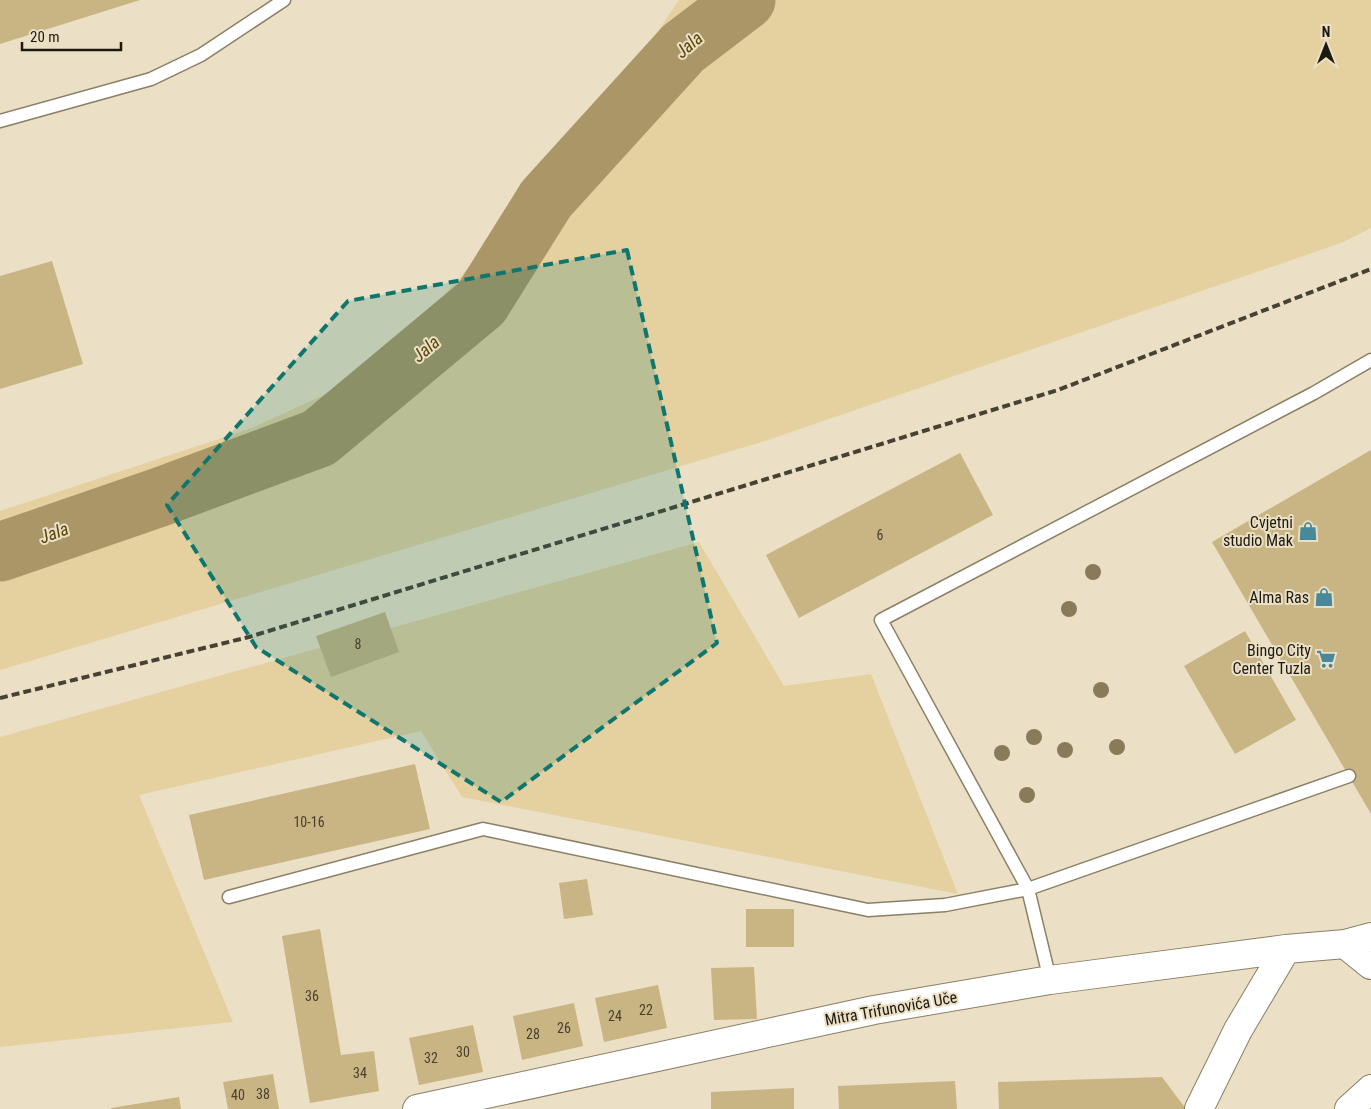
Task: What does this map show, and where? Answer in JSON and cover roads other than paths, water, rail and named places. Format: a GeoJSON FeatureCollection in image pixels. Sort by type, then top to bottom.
{"type":"FeatureCollection","features":[{"type":"Feature","properties":{"kind":"main road","name":"Mitra Trifunovića Uče"},"geometry":{"type":"LineString","coordinates":[[417,1109],[874,1010],[1050,980],[1286,949],[1345,944],[1371,936]]}},
{"type":"Feature","properties":{"kind":"main road"},"geometry":{"type":"LineString","coordinates":[[1345,944],[1371,965]]}},
{"type":"Feature","properties":{"kind":"main road"},"geometry":{"type":"LineString","coordinates":[[1199,1109],[1238,1030],[1286,949]]}},
{"type":"Feature","properties":{"kind":"main road"},"geometry":{"type":"LineString","coordinates":[[1349,1109],[1371,1089]]}},
{"type":"Feature","properties":{"kind":"lane"},"geometry":{"type":"LineString","coordinates":[[0,121],[151,79],[201,55],[284,0]]}},
{"type":"Feature","properties":{"kind":"lane"},"geometry":{"type":"LineString","coordinates":[[1050,980],[1028,889],[880,620],[1314,393],[1371,360]]}},
{"type":"Feature","properties":{"kind":"lane"},"geometry":{"type":"LineString","coordinates":[[229,897],[482,829],[868,910],[945,905],[1028,889],[1349,776]]}},
{"type":"Feature","properties":{"kind":"waterway","name":"Jala"},"geometry":{"type":"LineString","coordinates":[[0,552],[160,497],[319,438],[481,303],[546,199],[683,48],[746,0]]}},
{"type":"Feature","properties":{"kind":"railway"},"geometry":{"type":"LineString","coordinates":[[0,698],[249,637],[1058,390],[1371,269]]}},
{"type":"Feature","properties":{"kind":"place","name":"Cvjetni studio Mak"},"geometry":{"type":"Point","coordinates":[1308,531]}},
{"type":"Feature","properties":{"kind":"place","name":"Alma Ras"},"geometry":{"type":"Point","coordinates":[1324,597]}},
{"type":"Feature","properties":{"kind":"place","name":"Bingo City Center Tuzla"},"geometry":{"type":"Point","coordinates":[1326,659]}}]}
